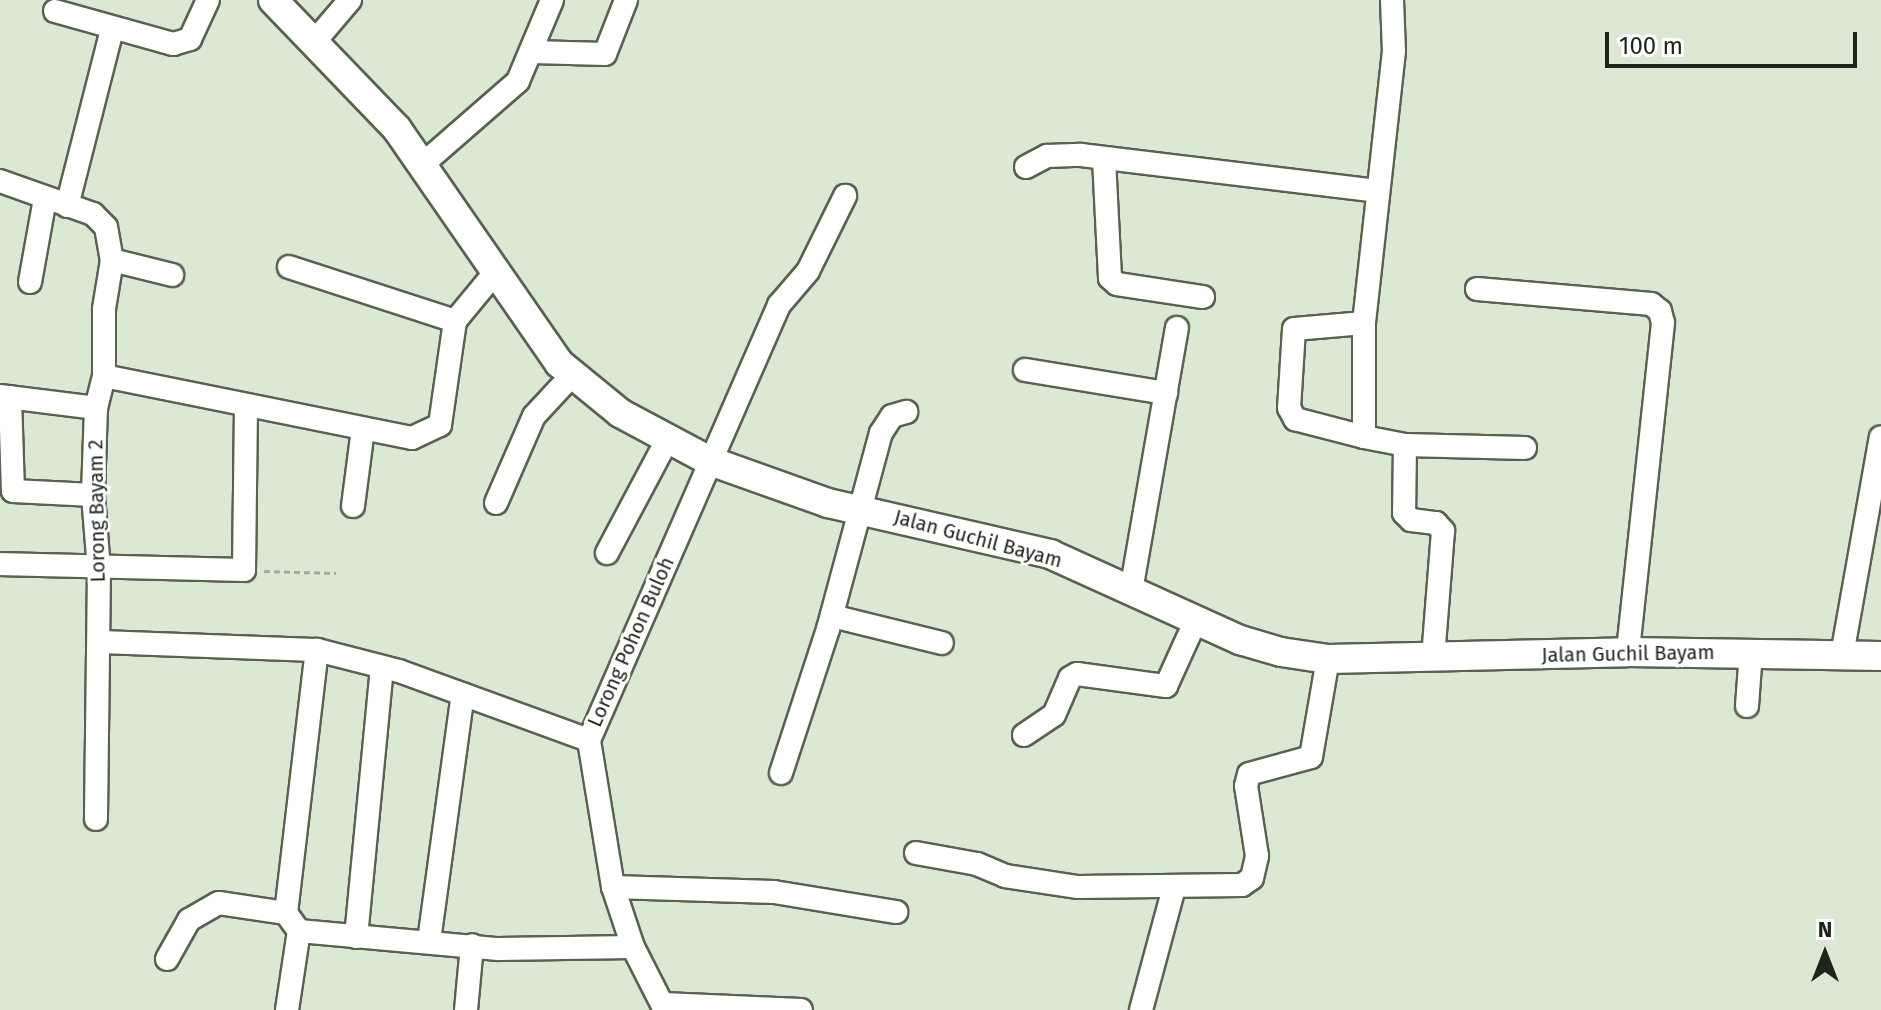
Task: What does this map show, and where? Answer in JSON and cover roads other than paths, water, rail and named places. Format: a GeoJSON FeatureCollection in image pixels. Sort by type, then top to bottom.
{"type":"FeatureCollection","features":[{"type":"Feature","properties":{"kind":"main road","name":"Jalan Guchil Bayam"},"geometry":{"type":"LineString","coordinates":[[273,0],[315,41],[423,164],[493,275],[572,375],[620,413],[667,440],[773,487],[1050,554],[1254,644],[1328,659],[1628,652],[1881,656]]}},
{"type":"Feature","properties":{"kind":"street"},"geometry":{"type":"LineString","coordinates":[[55,11],[173,44],[190,39],[208,0]]}},
{"type":"Feature","properties":{"kind":"street"},"geometry":{"type":"LineString","coordinates":[[315,41],[350,0]]}},
{"type":"Feature","properties":{"kind":"street"},"geometry":{"type":"LineString","coordinates":[[423,164],[518,81],[552,0]]}},
{"type":"Feature","properties":{"kind":"street"},"geometry":{"type":"LineString","coordinates":[[532,52],[605,54],[626,0]]}},
{"type":"Feature","properties":{"kind":"street"},"geometry":{"type":"LineString","coordinates":[[1364,437],[1364,323],[1394,51],[1392,0]]}},
{"type":"Feature","properties":{"kind":"street"},"geometry":{"type":"LineString","coordinates":[[67,206],[112,29]]}},
{"type":"Feature","properties":{"kind":"street"},"geometry":{"type":"LineString","coordinates":[[1026,167],[1047,156],[1104,159],[1377,191]]}},
{"type":"Feature","properties":{"kind":"street"},"geometry":{"type":"LineString","coordinates":[[1104,159],[1110,278],[1130,287],[1203,297]]}},
{"type":"Feature","properties":{"kind":"street","name":"Lorong Bayam 2"},"geometry":{"type":"LineString","coordinates":[[0,181],[93,214],[106,227],[112,260],[104,309],[104,376],[96,408],[93,495],[99,570],[96,819]]}},
{"type":"Feature","properties":{"kind":"street","name":"Lorong Pohon Buloh"},"geometry":{"type":"LineString","coordinates":[[664,1007],[633,947],[613,887],[589,740],[779,305],[808,271],[845,196]]}},
{"type":"Feature","properties":{"kind":"street"},"geometry":{"type":"LineString","coordinates":[[30,282],[45,199]]}},
{"type":"Feature","properties":{"kind":"street"},"geometry":{"type":"LineString","coordinates":[[112,260],[172,275]]}},
{"type":"Feature","properties":{"kind":"street"},"geometry":{"type":"LineString","coordinates":[[289,267],[455,321]]}},
{"type":"Feature","properties":{"kind":"street"},"geometry":{"type":"LineString","coordinates":[[104,376],[412,438],[440,425],[455,321],[493,275]]}},
{"type":"Feature","properties":{"kind":"street"},"geometry":{"type":"LineString","coordinates":[[1477,289],[1651,304],[1660,311],[1663,323],[1628,652]]}},
{"type":"Feature","properties":{"kind":"street"},"geometry":{"type":"LineString","coordinates":[[1364,323],[1294,329],[1289,408],[1295,419],[1405,445],[1525,448]]}},
{"type":"Feature","properties":{"kind":"street"},"geometry":{"type":"LineString","coordinates":[[1131,591],[1177,328]]}},
{"type":"Feature","properties":{"kind":"street"},"geometry":{"type":"LineString","coordinates":[[1025,370],[1166,393]]}},
{"type":"Feature","properties":{"kind":"street"},"geometry":{"type":"LineString","coordinates":[[496,503],[534,416],[572,375]]}},
{"type":"Feature","properties":{"kind":"street"},"geometry":{"type":"LineString","coordinates":[[93,495],[13,491],[5,396],[96,408]]}},
{"type":"Feature","properties":{"kind":"street"},"geometry":{"type":"LineString","coordinates":[[0,564],[99,570],[244,570],[246,406]]}},
{"type":"Feature","properties":{"kind":"street"},"geometry":{"type":"LineString","coordinates":[[781,773],[832,616],[881,433],[892,416],[906,412]]}},
{"type":"Feature","properties":{"kind":"street"},"geometry":{"type":"LineString","coordinates":[[353,506],[363,429]]}},
{"type":"Feature","properties":{"kind":"street"},"geometry":{"type":"LineString","coordinates":[[1842,655],[1881,437]]}},
{"type":"Feature","properties":{"kind":"street"},"geometry":{"type":"LineString","coordinates":[[607,553],[667,440]]}},
{"type":"Feature","properties":{"kind":"street"},"geometry":{"type":"LineString","coordinates":[[1405,445],[1404,513],[1411,520],[1436,523],[1443,531],[1433,658]]}},
{"type":"Feature","properties":{"kind":"street"},"geometry":{"type":"LineString","coordinates":[[832,616],[942,643]]}},
{"type":"Feature","properties":{"kind":"street"},"geometry":{"type":"LineString","coordinates":[[1024,735],[1054,715],[1070,678],[1077,674],[1166,686],[1196,620]]}},
{"type":"Feature","properties":{"kind":"street"},"geometry":{"type":"LineString","coordinates":[[99,642],[317,650],[382,667],[589,740]]}},
{"type":"Feature","properties":{"kind":"street"},"geometry":{"type":"LineString","coordinates":[[287,1010],[299,931],[286,913],[317,650]]}},
{"type":"Feature","properties":{"kind":"street"},"geometry":{"type":"LineString","coordinates":[[1747,706],[1751,652]]}},
{"type":"Feature","properties":{"kind":"street"},"geometry":{"type":"LineString","coordinates":[[916,853],[1078,887],[1242,885],[1252,878],[1257,856],[1246,786],[1249,774],[1311,757],[1328,659]]}},
{"type":"Feature","properties":{"kind":"street"},"geometry":{"type":"LineString","coordinates":[[356,937],[382,667]]}},
{"type":"Feature","properties":{"kind":"street"},"geometry":{"type":"LineString","coordinates":[[429,941],[463,694]]}},
{"type":"Feature","properties":{"kind":"street"},"geometry":{"type":"LineString","coordinates":[[613,887],[774,892],[896,912]]}},
{"type":"Feature","properties":{"kind":"street"},"geometry":{"type":"LineString","coordinates":[[1143,1010],[1174,888]]}},
{"type":"Feature","properties":{"kind":"street"},"geometry":{"type":"LineString","coordinates":[[167,959],[189,920],[219,903],[286,913]]}},
{"type":"Feature","properties":{"kind":"street"},"geometry":{"type":"LineString","coordinates":[[299,931],[472,945],[633,947]]}},
{"type":"Feature","properties":{"kind":"street"},"geometry":{"type":"LineString","coordinates":[[466,1010],[472,945]]}},
{"type":"Feature","properties":{"kind":"street"},"geometry":{"type":"LineString","coordinates":[[664,1007],[801,1010]]}}]}
